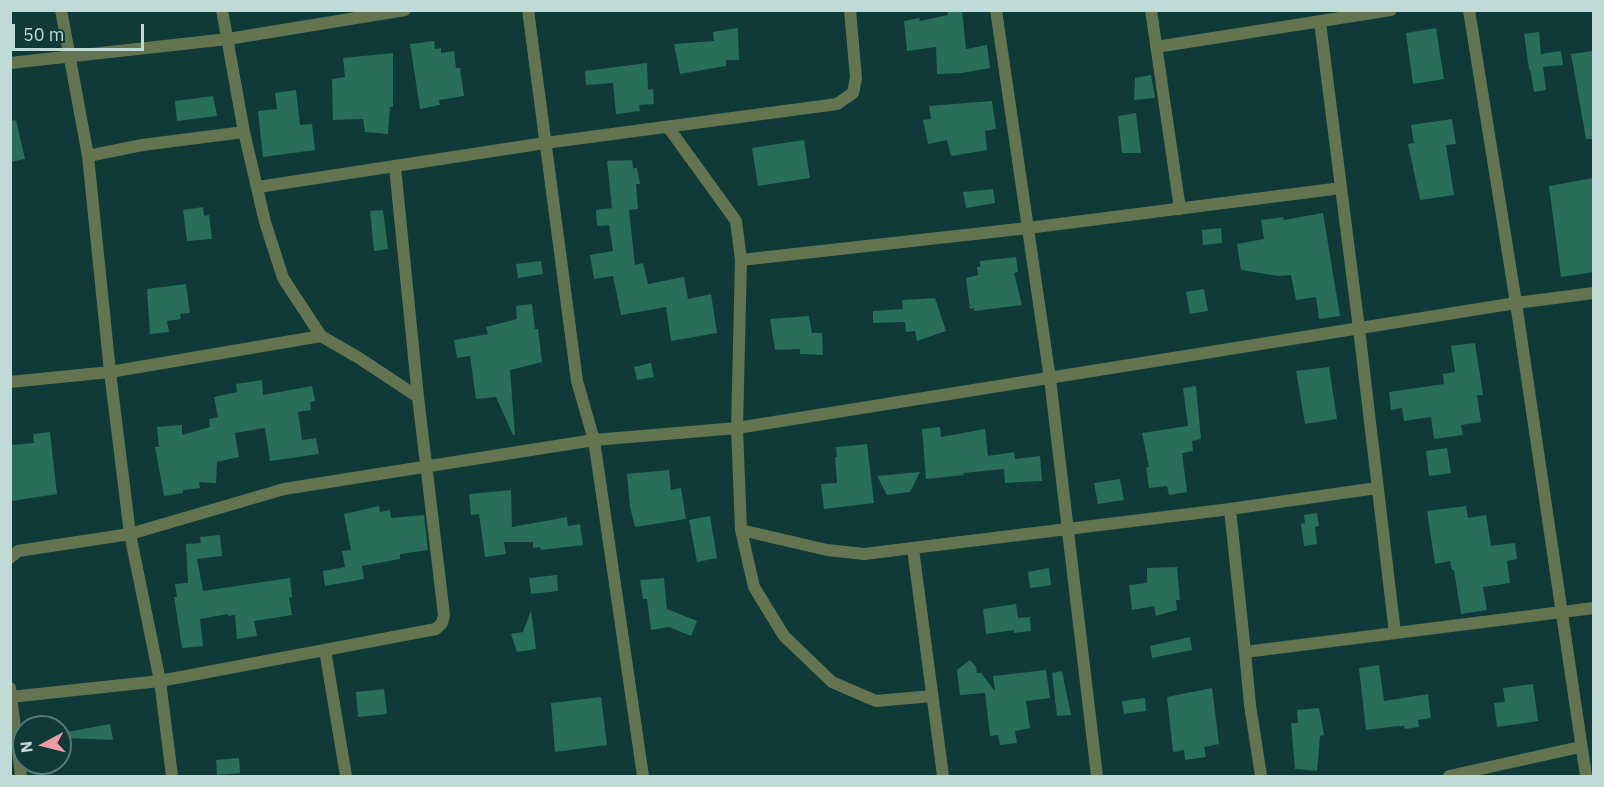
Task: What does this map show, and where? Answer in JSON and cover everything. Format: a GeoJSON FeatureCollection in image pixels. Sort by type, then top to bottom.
{"type":"FeatureCollection","features":[{"type":"Feature","properties":{"kind":"street"},"geometry":{"type":"LineString","coordinates":[[60,10],[88,156],[110,372],[130,534],[160,681],[172,777]]}},
{"type":"Feature","properties":{"kind":"street"},"geometry":{"type":"LineString","coordinates":[[222,10],[244,132],[265,222],[283,278],[321,336],[418,397]]}},
{"type":"Feature","properties":{"kind":"street"},"geometry":{"type":"LineString","coordinates":[[10,63],[228,39],[405,10]]}},
{"type":"Feature","properties":{"kind":"street"},"geometry":{"type":"LineString","coordinates":[[528,10],[577,381],[594,440],[643,777]]}},
{"type":"Feature","properties":{"kind":"street"},"geometry":{"type":"LineString","coordinates":[[258,186],[545,143],[837,104],[853,93],[856,78],[850,10]]}},
{"type":"Feature","properties":{"kind":"street"},"geometry":{"type":"LineString","coordinates":[[996,10],[1050,379],[1097,777]]}},
{"type":"Feature","properties":{"kind":"street"},"geometry":{"type":"LineString","coordinates":[[1151,10],[1179,209]]}},
{"type":"Feature","properties":{"kind":"street"},"geometry":{"type":"LineString","coordinates":[[1156,47],[1391,10]]}},
{"type":"Feature","properties":{"kind":"street"},"geometry":{"type":"LineString","coordinates":[[1469,10],[1563,612],[1580,747],[1588,768]]}},
{"type":"Feature","properties":{"kind":"street"},"geometry":{"type":"LineString","coordinates":[[1320,22],[1395,633]]}},
{"type":"Feature","properties":{"kind":"street"},"geometry":{"type":"LineString","coordinates":[[668,127],[736,221],[741,260],[737,428],[741,530],[754,587],[784,636],[832,682],[876,700],[932,696]]}},
{"type":"Feature","properties":{"kind":"street"},"geometry":{"type":"LineString","coordinates":[[88,156],[244,132]]}},
{"type":"Feature","properties":{"kind":"street"},"geometry":{"type":"LineString","coordinates":[[21,777],[11,694],[160,681],[436,629],[442,623],[444,615],[418,397],[395,166]]}},
{"type":"Feature","properties":{"kind":"street"},"geometry":{"type":"LineString","coordinates":[[741,260],[1028,228],[1341,188]]}},
{"type":"Feature","properties":{"kind":"street"},"geometry":{"type":"LineString","coordinates":[[10,558],[18,551],[130,534],[284,489],[594,440],[737,428],[1516,303],[1593,293]]}},
{"type":"Feature","properties":{"kind":"street"},"geometry":{"type":"LineString","coordinates":[[10,382],[110,372],[321,336]]}},
{"type":"Feature","properties":{"kind":"street"},"geometry":{"type":"LineString","coordinates":[[741,530],[827,550],[864,554],[1230,509],[1377,488]]}},
{"type":"Feature","properties":{"kind":"street"},"geometry":{"type":"LineString","coordinates":[[1230,509],[1250,705],[1261,777]]}},
{"type":"Feature","properties":{"kind":"street"},"geometry":{"type":"LineString","coordinates":[[913,549],[943,777]]}},
{"type":"Feature","properties":{"kind":"street"},"geometry":{"type":"LineString","coordinates":[[1245,652],[1593,608]]}},
{"type":"Feature","properties":{"kind":"street"},"geometry":{"type":"LineString","coordinates":[[325,650],[345,777]]}},
{"type":"Feature","properties":{"kind":"street"},"geometry":{"type":"LineString","coordinates":[[1449,777],[1580,747]]}},
{"type":"Feature","properties":{"kind":"building"},"geometry":{"type":"Polygon","coordinates":[[[947,10],[962,10],[966,49],[987,45],[990,68],[962,73],[937,74],[936,47],[907,51],[904,21],[919,18],[920,21],[948,15],[947,10]]]}},
{"type":"Feature","properties":{"kind":"building"},"geometry":{"type":"Polygon","coordinates":[[[738,28],[739,60],[726,60],[726,66],[680,74],[674,44],[714,41],[713,32],[738,28]]]}},
{"type":"Feature","properties":{"kind":"building"},"geometry":{"type":"Polygon","coordinates":[[[1436,28],[1444,79],[1413,84],[1406,33],[1436,28]]]}},
{"type":"Feature","properties":{"kind":"building"},"geometry":{"type":"Polygon","coordinates":[[[1539,32],[1541,54],[1561,51],[1563,65],[1543,67],[1546,90],[1534,92],[1524,34],[1539,32]]]}},
{"type":"Feature","properties":{"kind":"building"},"geometry":{"type":"Polygon","coordinates":[[[434,41],[435,49],[441,48],[441,53],[454,51],[456,68],[460,68],[464,96],[439,100],[440,105],[420,109],[410,44],[434,41]]]}},
{"type":"Feature","properties":{"kind":"building"},"geometry":{"type":"Polygon","coordinates":[[[1593,51],[1593,139],[1586,139],[1571,54],[1593,51]]]}},
{"type":"Feature","properties":{"kind":"building"},"geometry":{"type":"Polygon","coordinates":[[[393,53],[393,107],[390,107],[388,134],[365,132],[363,119],[333,120],[332,79],[345,77],[343,58],[393,53]]]}},
{"type":"Feature","properties":{"kind":"building"},"geometry":{"type":"Polygon","coordinates":[[[647,63],[648,90],[653,89],[654,104],[639,105],[640,111],[616,114],[613,83],[586,85],[585,71],[647,63]]]}},
{"type":"Feature","properties":{"kind":"building"},"geometry":{"type":"Polygon","coordinates":[[[1151,75],[1155,98],[1134,100],[1135,78],[1151,75]]]}},
{"type":"Feature","properties":{"kind":"building"},"geometry":{"type":"Polygon","coordinates":[[[296,90],[300,125],[312,124],[315,150],[263,157],[258,111],[277,109],[275,93],[296,90]]]}},
{"type":"Feature","properties":{"kind":"building"},"geometry":{"type":"Polygon","coordinates":[[[213,96],[217,116],[177,121],[175,101],[213,96]]]}},
{"type":"Feature","properties":{"kind":"building"},"geometry":{"type":"Polygon","coordinates":[[[992,101],[996,129],[985,131],[987,150],[951,156],[947,140],[928,144],[923,120],[931,119],[929,106],[992,101]]]}},
{"type":"Feature","properties":{"kind":"building"},"geometry":{"type":"Polygon","coordinates":[[[1136,113],[1141,153],[1122,153],[1118,116],[1136,113]]]}},
{"type":"Feature","properties":{"kind":"building"},"geometry":{"type":"Polygon","coordinates":[[[1452,119],[1456,144],[1446,145],[1454,195],[1420,200],[1408,144],[1414,143],[1411,125],[1452,119]]]}},
{"type":"Feature","properties":{"kind":"building"},"geometry":{"type":"Polygon","coordinates":[[[16,120],[25,159],[10,162],[10,121],[16,120]]]}},
{"type":"Feature","properties":{"kind":"building"},"geometry":{"type":"Polygon","coordinates":[[[804,140],[810,178],[758,186],[752,148],[804,140]]]}},
{"type":"Feature","properties":{"kind":"building"},"geometry":{"type":"Polygon","coordinates":[[[632,160],[633,168],[637,168],[640,184],[636,184],[638,209],[629,210],[635,265],[643,263],[648,284],[684,277],[688,299],[711,294],[717,333],[671,341],[666,307],[621,315],[613,276],[594,279],[590,255],[613,251],[609,225],[597,226],[596,210],[612,208],[607,161],[632,160]]]}},
{"type":"Feature","properties":{"kind":"building"},"geometry":{"type":"Polygon","coordinates":[[[1593,178],[1593,272],[1561,277],[1549,186],[1593,178]]]}},
{"type":"Feature","properties":{"kind":"building"},"geometry":{"type":"Polygon","coordinates":[[[993,189],[995,203],[966,208],[963,192],[993,189]]]}},
{"type":"Feature","properties":{"kind":"building"},"geometry":{"type":"Polygon","coordinates":[[[203,207],[204,216],[209,215],[212,239],[187,241],[183,210],[203,207]]]}},
{"type":"Feature","properties":{"kind":"building"},"geometry":{"type":"Polygon","coordinates":[[[383,210],[388,249],[374,251],[370,211],[383,210]]]}},
{"type":"Feature","properties":{"kind":"building"},"geometry":{"type":"Polygon","coordinates":[[[1323,213],[1340,316],[1319,319],[1316,297],[1296,300],[1291,275],[1278,276],[1241,270],[1237,244],[1264,239],[1261,220],[1283,217],[1284,220],[1323,213]]]}},
{"type":"Feature","properties":{"kind":"building"},"geometry":{"type":"Polygon","coordinates":[[[1221,228],[1222,243],[1203,245],[1202,230],[1221,228]]]}},
{"type":"Feature","properties":{"kind":"building"},"geometry":{"type":"Polygon","coordinates":[[[1016,257],[1018,272],[1014,273],[1022,305],[974,311],[974,308],[970,309],[966,278],[978,275],[977,267],[980,267],[980,261],[1016,257]]]}},
{"type":"Feature","properties":{"kind":"building"},"geometry":{"type":"Polygon","coordinates":[[[541,261],[543,274],[518,278],[516,264],[541,261]]]}},
{"type":"Feature","properties":{"kind":"building"},"geometry":{"type":"Polygon","coordinates":[[[186,284],[190,313],[180,314],[181,319],[167,321],[169,332],[150,334],[147,289],[186,284]]]}},
{"type":"Feature","properties":{"kind":"building"},"geometry":{"type":"Polygon","coordinates":[[[1204,289],[1208,311],[1190,314],[1186,292],[1204,289]]]}},
{"type":"Feature","properties":{"kind":"building"},"geometry":{"type":"Polygon","coordinates":[[[935,298],[946,331],[917,341],[915,331],[906,332],[905,322],[873,323],[873,311],[903,309],[902,300],[935,298]]]}},
{"type":"Feature","properties":{"kind":"building"},"geometry":{"type":"Polygon","coordinates":[[[532,304],[542,362],[510,370],[515,435],[513,435],[496,397],[476,399],[470,356],[457,358],[454,340],[488,334],[486,327],[517,319],[516,306],[532,304]]]}},
{"type":"Feature","properties":{"kind":"building"},"geometry":{"type":"Polygon","coordinates":[[[809,316],[812,333],[822,333],[823,355],[800,354],[800,349],[775,350],[770,319],[809,316]]]}},
{"type":"Feature","properties":{"kind":"building"},"geometry":{"type":"Polygon","coordinates":[[[1475,343],[1483,395],[1477,395],[1481,422],[1461,425],[1463,435],[1434,439],[1431,417],[1404,421],[1402,408],[1391,410],[1389,392],[1444,384],[1443,374],[1455,372],[1451,346],[1475,343]]]}},
{"type":"Feature","properties":{"kind":"building"},"geometry":{"type":"Polygon","coordinates":[[[651,363],[654,377],[637,380],[634,367],[651,363]]]}},
{"type":"Feature","properties":{"kind":"building"},"geometry":{"type":"Polygon","coordinates":[[[1329,367],[1337,419],[1305,424],[1296,371],[1329,367]]]}},
{"type":"Feature","properties":{"kind":"building"},"geometry":{"type":"Polygon","coordinates":[[[262,380],[263,395],[312,386],[315,401],[310,402],[311,410],[298,412],[302,440],[316,438],[319,454],[270,461],[265,428],[235,433],[239,457],[217,462],[216,483],[199,482],[200,488],[164,496],[155,447],[159,447],[157,427],[182,425],[182,435],[210,427],[209,419],[218,417],[214,397],[237,392],[236,384],[262,380]]]}},
{"type":"Feature","properties":{"kind":"building"},"geometry":{"type":"Polygon","coordinates":[[[1196,386],[1201,439],[1192,441],[1193,451],[1182,453],[1187,492],[1169,495],[1167,486],[1149,488],[1146,468],[1149,467],[1142,433],[1188,426],[1183,388],[1196,386]]]}},
{"type":"Feature","properties":{"kind":"building"},"geometry":{"type":"Polygon","coordinates":[[[940,427],[941,437],[985,429],[988,456],[1014,452],[1015,459],[1040,456],[1042,481],[1005,483],[1004,469],[926,479],[922,429],[940,427]]]}},
{"type":"Feature","properties":{"kind":"building"},"geometry":{"type":"Polygon","coordinates":[[[50,432],[57,494],[12,501],[10,445],[34,443],[33,434],[50,432]]]}},
{"type":"Feature","properties":{"kind":"building"},"geometry":{"type":"Polygon","coordinates":[[[867,444],[874,503],[824,509],[821,484],[837,483],[836,447],[867,444]]]}},
{"type":"Feature","properties":{"kind":"building"},"geometry":{"type":"Polygon","coordinates":[[[1447,448],[1451,473],[1429,476],[1426,451],[1447,448]]]}},
{"type":"Feature","properties":{"kind":"building"},"geometry":{"type":"Polygon","coordinates":[[[669,470],[671,490],[681,488],[686,519],[635,527],[630,507],[627,474],[669,470]]]}},
{"type":"Feature","properties":{"kind":"building"},"geometry":{"type":"Polygon","coordinates":[[[920,472],[910,492],[887,495],[877,476],[920,472]]]}},
{"type":"Feature","properties":{"kind":"building"},"geometry":{"type":"Polygon","coordinates":[[[1120,479],[1124,500],[1098,504],[1094,483],[1120,479]]]}},
{"type":"Feature","properties":{"kind":"building"},"geometry":{"type":"Polygon","coordinates":[[[511,490],[512,527],[567,517],[568,526],[580,524],[583,545],[541,550],[540,547],[533,548],[533,542],[504,542],[506,554],[485,557],[479,514],[471,515],[469,494],[511,490]]]}},
{"type":"Feature","properties":{"kind":"building"},"geometry":{"type":"Polygon","coordinates":[[[379,506],[380,512],[390,510],[391,518],[424,515],[428,550],[400,554],[400,559],[362,566],[364,579],[325,586],[323,571],[345,567],[342,551],[351,550],[344,514],[379,506]]]}},
{"type":"Feature","properties":{"kind":"building"},"geometry":{"type":"Polygon","coordinates":[[[1466,506],[1468,518],[1486,515],[1491,546],[1515,543],[1517,559],[1507,561],[1510,583],[1483,587],[1487,610],[1461,614],[1454,570],[1452,570],[1450,561],[1435,564],[1427,511],[1466,506]]]}},
{"type":"Feature","properties":{"kind":"building"},"geometry":{"type":"Polygon","coordinates":[[[1317,513],[1319,526],[1315,527],[1317,544],[1304,546],[1301,524],[1305,523],[1304,515],[1317,513]]]}},
{"type":"Feature","properties":{"kind":"building"},"geometry":{"type":"Polygon","coordinates":[[[710,516],[717,558],[697,562],[689,520],[710,516]]]}},
{"type":"Feature","properties":{"kind":"building"},"geometry":{"type":"Polygon","coordinates":[[[220,535],[222,556],[197,559],[203,591],[290,578],[292,597],[289,598],[292,615],[254,621],[257,636],[237,639],[235,615],[200,619],[203,646],[182,648],[174,597],[177,597],[175,584],[188,583],[186,544],[201,543],[200,537],[220,535]]]}},
{"type":"Feature","properties":{"kind":"building"},"geometry":{"type":"Polygon","coordinates":[[[1177,567],[1180,600],[1176,600],[1177,610],[1156,616],[1154,606],[1132,610],[1129,585],[1147,583],[1147,568],[1177,567]]]}},
{"type":"Feature","properties":{"kind":"building"},"geometry":{"type":"Polygon","coordinates":[[[1049,568],[1051,585],[1030,588],[1028,572],[1049,568]]]}},
{"type":"Feature","properties":{"kind":"building"},"geometry":{"type":"Polygon","coordinates":[[[557,575],[558,591],[531,594],[529,578],[557,575]]]}},
{"type":"Feature","properties":{"kind":"building"},"geometry":{"type":"Polygon","coordinates":[[[664,578],[667,609],[697,621],[691,636],[669,627],[651,630],[647,599],[643,599],[640,580],[664,578]]]}},
{"type":"Feature","properties":{"kind":"building"},"geometry":{"type":"Polygon","coordinates":[[[1016,604],[1018,618],[1030,617],[1031,631],[1014,633],[1014,630],[986,634],[983,609],[1016,604]]]}},
{"type":"Feature","properties":{"kind":"building"},"geometry":{"type":"Polygon","coordinates":[[[531,610],[536,649],[517,652],[511,634],[523,632],[531,610]]]}},
{"type":"Feature","properties":{"kind":"building"},"geometry":{"type":"Polygon","coordinates":[[[1190,637],[1192,650],[1152,658],[1150,646],[1190,637]]]}},
{"type":"Feature","properties":{"kind":"building"},"geometry":{"type":"Polygon","coordinates":[[[970,660],[976,667],[977,673],[981,673],[995,691],[993,676],[1046,670],[1050,698],[1026,701],[1030,728],[1015,731],[1017,743],[1000,745],[998,735],[990,736],[985,693],[960,695],[957,670],[970,660]]]}},
{"type":"Feature","properties":{"kind":"building"},"geometry":{"type":"Polygon","coordinates":[[[1379,665],[1384,701],[1428,694],[1431,718],[1418,720],[1419,727],[1405,729],[1404,726],[1397,726],[1366,730],[1359,668],[1379,665]]]}},
{"type":"Feature","properties":{"kind":"building"},"geometry":{"type":"Polygon","coordinates":[[[1062,671],[1071,715],[1057,716],[1052,673],[1062,671]]]}},
{"type":"Feature","properties":{"kind":"building"},"geometry":{"type":"Polygon","coordinates":[[[1533,684],[1538,721],[1497,727],[1494,703],[1505,702],[1503,688],[1533,684]]]}},
{"type":"Feature","properties":{"kind":"building"},"geometry":{"type":"Polygon","coordinates":[[[1212,688],[1219,744],[1204,747],[1206,757],[1185,760],[1184,750],[1173,752],[1167,697],[1212,688]]]}},
{"type":"Feature","properties":{"kind":"building"},"geometry":{"type":"Polygon","coordinates":[[[384,689],[387,714],[358,717],[356,692],[384,689]]]}},
{"type":"Feature","properties":{"kind":"building"},"geometry":{"type":"Polygon","coordinates":[[[601,697],[607,745],[555,752],[551,703],[601,697]]]}},
{"type":"Feature","properties":{"kind":"building"},"geometry":{"type":"Polygon","coordinates":[[[1145,698],[1146,711],[1124,714],[1122,701],[1145,698]]]}},
{"type":"Feature","properties":{"kind":"building"},"geometry":{"type":"Polygon","coordinates":[[[1319,708],[1324,735],[1320,736],[1317,771],[1295,769],[1291,723],[1298,723],[1297,710],[1319,708]]]}},
{"type":"Feature","properties":{"kind":"building"},"geometry":{"type":"Polygon","coordinates":[[[110,724],[113,740],[72,738],[72,731],[110,724]]]}},
{"type":"Feature","properties":{"kind":"building"},"geometry":{"type":"Polygon","coordinates":[[[239,758],[240,773],[217,775],[216,760],[239,758]]]}}]}
